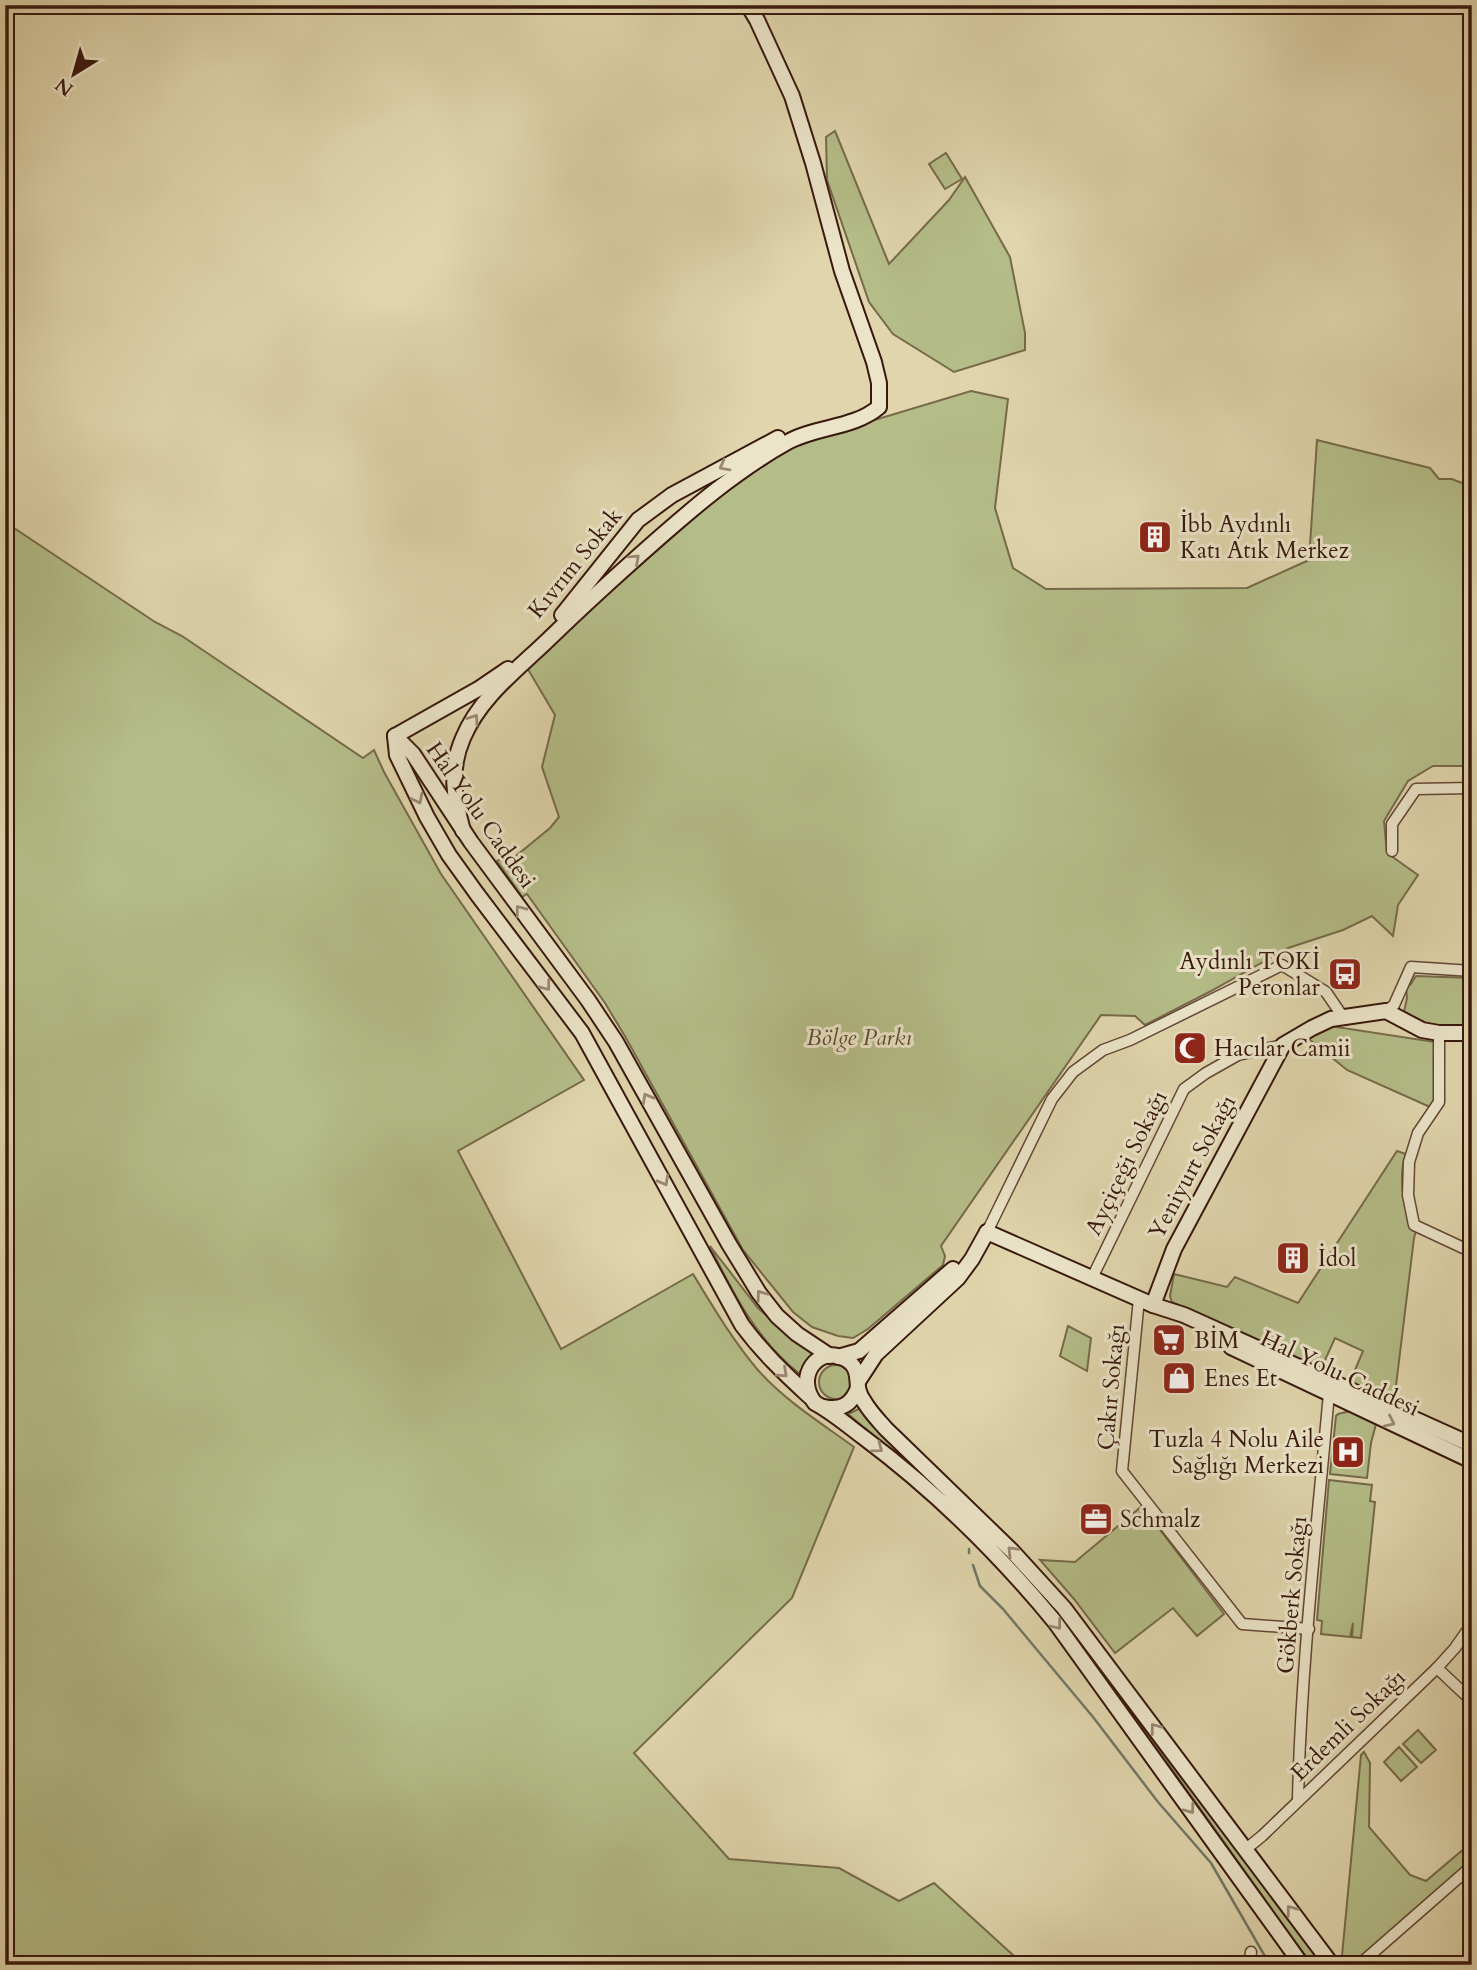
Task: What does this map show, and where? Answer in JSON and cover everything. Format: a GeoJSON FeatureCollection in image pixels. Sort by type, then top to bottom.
{"type":"FeatureCollection","features":[{"type":"Feature","properties":{"kind":"street"},"geometry":{"type":"LineString","coordinates":[[463,831],[453,783],[457,752],[473,719],[517,668],[708,495],[793,438],[859,419],[878,407],[879,383],[874,362],[842,271],[792,96],[748,5]]}},
{"type":"Feature","properties":{"kind":"street","name":"Kıvrım Sokak"},"geometry":{"type":"LineString","coordinates":[[395,736],[480,688],[526,655],[546,636],[638,520],[672,495],[776,439],[860,410],[878,407]]}},
{"type":"Feature","properties":{"kind":"street","name":"Hal Yolu Caddesi"},"geometry":{"type":"LineString","coordinates":[[395,736],[413,754],[463,831],[616,1042],[758,1293],[797,1334],[834,1356]]}},
{"type":"Feature","properties":{"kind":"street","name":"Hal Yolu Caddesi"},"geometry":{"type":"LineString","coordinates":[[395,736],[397,755],[426,817],[477,894],[582,1034],[742,1325],[772,1363],[809,1396]]}},
{"type":"Feature","properties":{"kind":"street"},"geometry":{"type":"LineString","coordinates":[[1392,851],[1392,824],[1416,789],[1472,788]]}},
{"type":"Feature","properties":{"kind":"street"},"geometry":{"type":"LineString","coordinates":[[823,1407],[841,1408],[849,1403],[876,1354],[958,1278],[987,1232],[1052,1099],[1073,1072],[1103,1050],[1130,1040],[1282,965],[1326,992],[1343,1017]]}},
{"type":"Feature","properties":{"kind":"street"},"geometry":{"type":"LineString","coordinates":[[1283,1045],[1331,1019],[1387,1011],[1394,1005],[1411,967],[1472,971]]}},
{"type":"Feature","properties":{"kind":"street"},"geometry":{"type":"LineString","coordinates":[[1387,1011],[1422,1030],[1472,1033]]}},
{"type":"Feature","properties":{"kind":"street"},"geometry":{"type":"LineString","coordinates":[[1439,1033],[1439,1102],[1418,1133],[1409,1162],[1408,1195],[1414,1225],[1472,1252]]}},
{"type":"Feature","properties":{"kind":"street","name":"Ayçiçeği Sokağı"},"geometry":{"type":"LineString","coordinates":[[1092,1278],[1184,1089],[1238,1055],[1283,1045]]}},
{"type":"Feature","properties":{"kind":"street","name":"Yeniyurt Sokağı"},"geometry":{"type":"LineString","coordinates":[[1153,1305],[1174,1249],[1283,1045]]}},
{"type":"Feature","properties":{"kind":"street"},"geometry":{"type":"LineString","coordinates":[[987,1232],[950,1272],[859,1351],[821,1358],[814,1363],[808,1370],[806,1379],[809,1396],[926,1487],[1032,1594],[1086,1663],[1302,1965]]}},
{"type":"Feature","properties":{"kind":"street","name":"Hal Yolu Caddesi"},"geometry":{"type":"LineString","coordinates":[[987,1232],[1139,1298],[1182,1323],[1472,1461]]}},
{"type":"Feature","properties":{"kind":"street","name":"Çakır Sokağı"},"geometry":{"type":"LineString","coordinates":[[1139,1298],[1122,1471],[1242,1624],[1308,1629]]}},
{"type":"Feature","properties":{"kind":"street","name":"Hal Yolu Caddesi"},"geometry":{"type":"LineString","coordinates":[[1153,1305],[1184,1315],[1472,1445]]}},
{"type":"Feature","properties":{"kind":"street"},"geometry":{"type":"LineString","coordinates":[[834,1356],[852,1365],[865,1404],[886,1429],[1012,1551],[1064,1608],[1329,1962],[1341,1965]]}},
{"type":"Feature","properties":{"kind":"street","name":"Gökberk Sokağı"},"geometry":{"type":"LineString","coordinates":[[1298,1800],[1308,1629],[1329,1393]]}},
{"type":"Feature","properties":{"kind":"street","name":"Erdemli Sokağı"},"geometry":{"type":"LineString","coordinates":[[1246,1849],[1437,1668],[1472,1624]]}},
{"type":"Feature","properties":{"kind":"street"},"geometry":{"type":"LineString","coordinates":[[1437,1668],[1472,1701]]}},
{"type":"Feature","properties":{"kind":"street"},"geometry":{"type":"LineString","coordinates":[[1359,1965],[1472,1866]]}},
{"type":"Feature","properties":{"kind":"street"},"geometry":{"type":"LineString","coordinates":[[1249,1965],[1251,1952]]}},
{"type":"Feature","properties":{"kind":"green space"},"geometry":{"type":"Polygon","coordinates":[[[835,131],[889,264],[949,200],[965,177],[1010,257],[1025,333],[1025,350],[954,372],[893,334],[869,302],[827,180],[826,137],[835,131]]]}},
{"type":"Feature","properties":{"kind":"green space"},"geometry":{"type":"Polygon","coordinates":[[[946,153],[962,179],[945,189],[929,164],[946,153]]]}},
{"type":"Feature","properties":{"kind":"green space","name":"Bölge Parkı"},"geometry":{"type":"Polygon","coordinates":[[[971,391],[1008,399],[995,508],[1013,568],[1046,589],[1247,588],[1309,560],[1317,440],[1430,468],[1439,479],[1452,479],[1472,487],[1472,766],[1433,766],[1408,781],[1384,821],[1387,853],[1418,875],[1398,905],[1393,936],[1372,916],[1343,930],[1288,948],[1145,1025],[1135,1016],[1101,1015],[941,1246],[945,1256],[943,1265],[868,1329],[853,1338],[812,1327],[793,1312],[743,1250],[605,1003],[527,894],[522,897],[497,861],[506,856],[511,860],[550,828],[559,817],[542,767],[555,715],[526,666],[710,504],[784,451],[808,440],[971,391]]]}},
{"type":"Feature","properties":{"kind":"green space"},"geometry":{"type":"Polygon","coordinates":[[[5,522],[155,622],[182,636],[363,758],[374,750],[441,874],[584,1080],[458,1151],[561,1349],[693,1274],[757,1369],[791,1401],[854,1447],[792,1598],[634,1753],[729,1859],[839,1868],[899,1901],[934,1883],[1024,1965],[5,1965],[5,522]]]}},
{"type":"Feature","properties":{"kind":"green space"},"geometry":{"type":"Polygon","coordinates":[[[1416,976],[1472,978],[1472,1029],[1434,1027],[1404,1012],[1406,986],[1410,985],[1416,976]]]}},
{"type":"Feature","properties":{"kind":"green space"},"geometry":{"type":"Polygon","coordinates":[[[1330,1026],[1435,1042],[1436,1099],[1430,1107],[1347,1070],[1309,1039],[1330,1026]]]}},
{"type":"Feature","properties":{"kind":"green space"},"geometry":{"type":"Polygon","coordinates":[[[1397,1151],[1406,1154],[1402,1172],[1403,1191],[1411,1228],[1416,1231],[1394,1402],[1350,1382],[1363,1351],[1335,1338],[1321,1369],[1172,1302],[1170,1296],[1174,1274],[1227,1287],[1235,1277],[1298,1303],[1397,1151]]]}},
{"type":"Feature","properties":{"kind":"green space"},"geometry":{"type":"Polygon","coordinates":[[[710,1246],[758,1308],[814,1351],[800,1374],[759,1332],[727,1281],[710,1246]]]}},
{"type":"Feature","properties":{"kind":"green space"},"geometry":{"type":"Polygon","coordinates":[[[1068,1326],[1091,1338],[1087,1371],[1060,1356],[1068,1326]]]}},
{"type":"Feature","properties":{"kind":"green space"},"geometry":{"type":"Polygon","coordinates":[[[836,1365],[848,1370],[853,1382],[848,1394],[836,1399],[824,1394],[819,1382],[824,1370],[836,1365]]]}},
{"type":"Feature","properties":{"kind":"green space"},"geometry":{"type":"Polygon","coordinates":[[[864,1404],[953,1504],[848,1414],[864,1404]]]}},
{"type":"Feature","properties":{"kind":"green space"},"geometry":{"type":"Polygon","coordinates":[[[1350,1411],[1376,1424],[1367,1478],[1330,1474],[1336,1416],[1350,1411]]]}},
{"type":"Feature","properties":{"kind":"green space"},"geometry":{"type":"Polygon","coordinates":[[[1329,1480],[1372,1485],[1370,1501],[1375,1502],[1361,1638],[1352,1637],[1353,1623],[1350,1637],[1321,1634],[1322,1621],[1317,1620],[1329,1480]]]}},
{"type":"Feature","properties":{"kind":"green space"},"geometry":{"type":"Polygon","coordinates":[[[1142,1506],[1224,1614],[1197,1636],[1173,1608],[1115,1653],[1040,1560],[1075,1562],[1142,1506]]]}},
{"type":"Feature","properties":{"kind":"green space"},"geometry":{"type":"Polygon","coordinates":[[[993,1539],[1064,1616],[1323,1965],[1313,1965],[1304,1954],[1102,1671],[1031,1582],[991,1541],[993,1539]]]}},
{"type":"Feature","properties":{"kind":"green space"},"geometry":{"type":"Polygon","coordinates":[[[1418,1730],[1436,1750],[1421,1763],[1403,1744],[1418,1730]]]}},
{"type":"Feature","properties":{"kind":"green space"},"geometry":{"type":"Polygon","coordinates":[[[1399,1747],[1417,1767],[1401,1781],[1384,1762],[1399,1747]]]}},
{"type":"Feature","properties":{"kind":"green space"},"geometry":{"type":"Polygon","coordinates":[[[1364,1752],[1370,1763],[1369,1827],[1410,1875],[1426,1881],[1472,1842],[1472,1859],[1357,1960],[1342,1956],[1361,1755],[1364,1752]]]}},
{"type":"Feature","properties":{"kind":"waterway"},"geometry":{"type":"LineString","coordinates":[[973,1565],[980,1586],[1003,1609],[1093,1717],[1158,1802],[1211,1863],[1270,1965]]}},
{"type":"Feature","properties":{"kind":"place","name":"İbb Aydınlı Katı Atık Merkez"},"geometry":{"type":"Point","coordinates":[1155,537]}},
{"type":"Feature","properties":{"kind":"place","name":"Aydınlı TOKİ Peronlar"},"geometry":{"type":"Point","coordinates":[1345,974]}},
{"type":"Feature","properties":{"kind":"place","name":"Hacılar Camii"},"geometry":{"type":"Point","coordinates":[1190,1048]}},
{"type":"Feature","properties":{"kind":"place","name":"İdol"},"geometry":{"type":"Point","coordinates":[1293,1258]}},
{"type":"Feature","properties":{"kind":"place","name":"BİM"},"geometry":{"type":"Point","coordinates":[1169,1340]}},
{"type":"Feature","properties":{"kind":"place","name":"Enes Et"},"geometry":{"type":"Point","coordinates":[1179,1378]}},
{"type":"Feature","properties":{"kind":"place","name":"Tuzla 4 Nolu Aile Sağlığı Merkezi"},"geometry":{"type":"Point","coordinates":[1348,1452]}},
{"type":"Feature","properties":{"kind":"place","name":"Schmalz"},"geometry":{"type":"Point","coordinates":[1096,1519]}}]}
